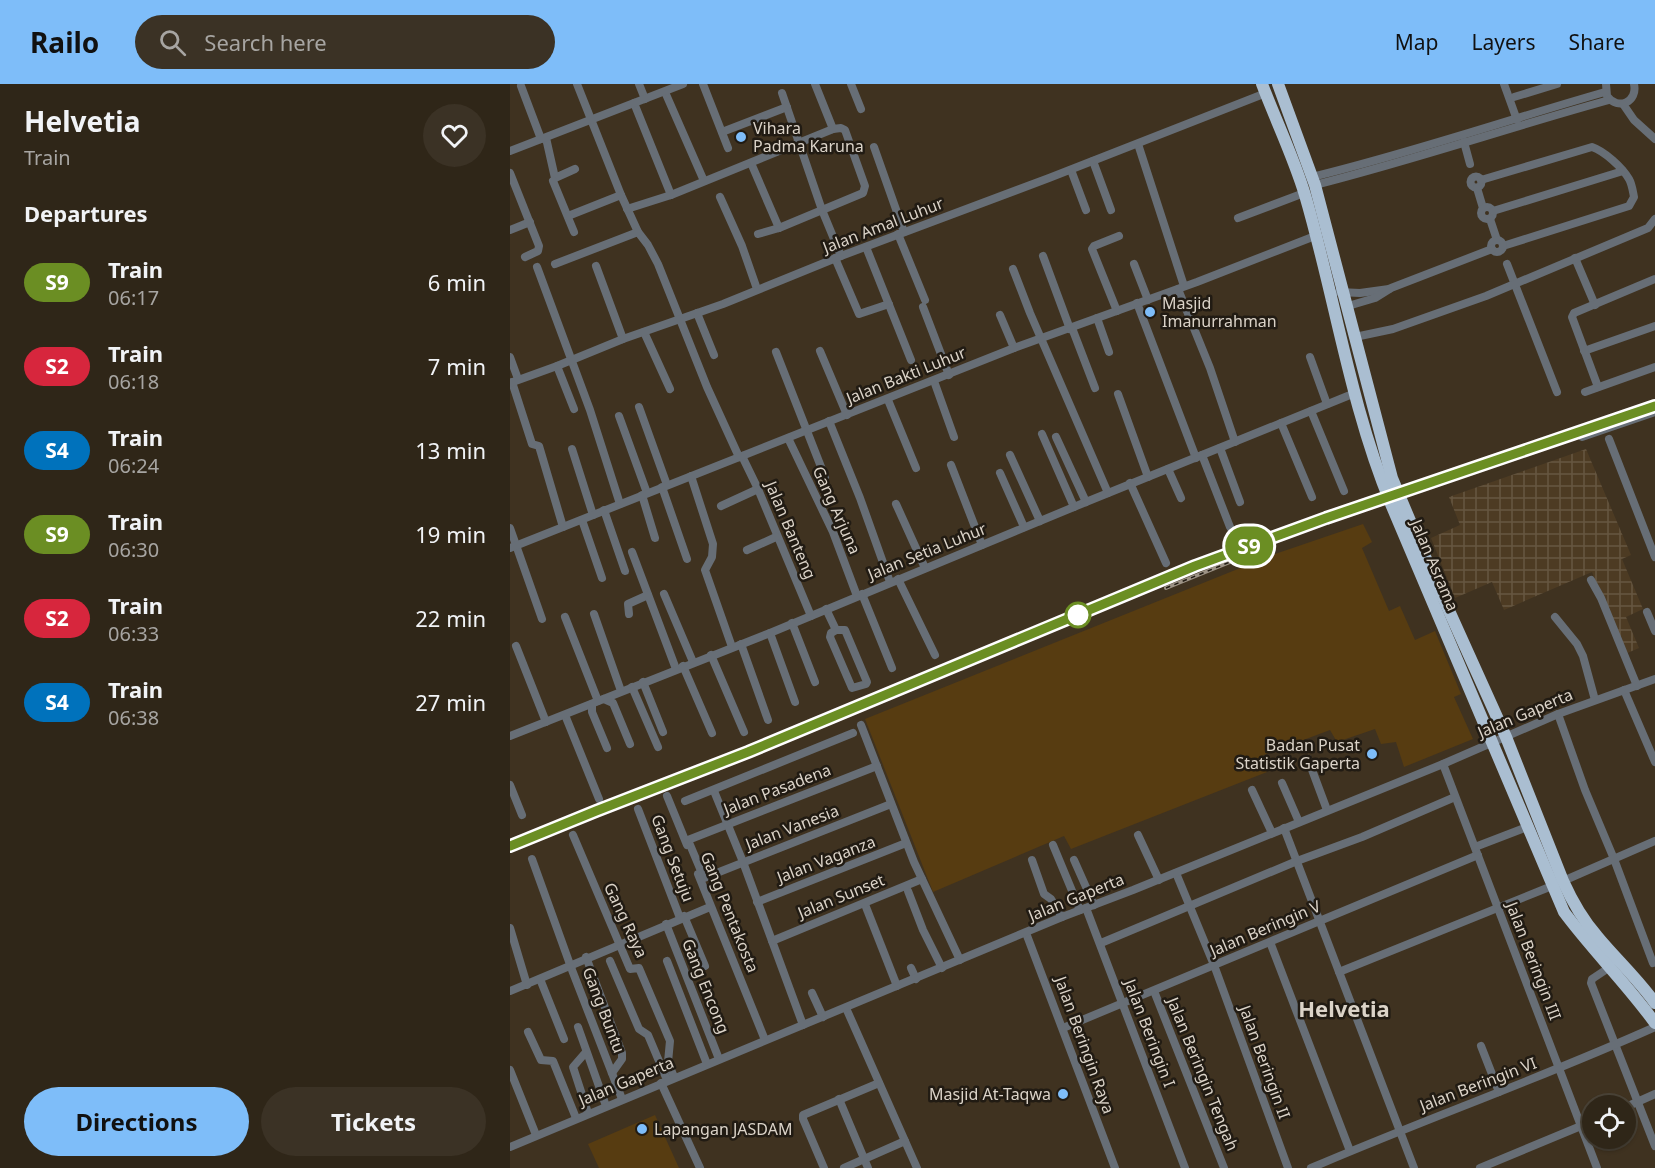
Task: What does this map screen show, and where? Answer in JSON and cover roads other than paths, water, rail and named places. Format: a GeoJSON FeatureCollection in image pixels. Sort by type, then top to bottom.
{"type":"FeatureCollection","features":[{"type":"Feature","properties":{"kind":"highway","name":"Jalan Asrama"},"geometry":{"type":"LineString","coordinates":[[1278,84],[1313,181],[1343,291],[1361,336],[1378,433],[1392,478],[1506,737],[1557,883],[1564,912],[1583,938],[1634,993],[1655,1025]]}},
{"type":"Feature","properties":{"kind":"highway","name":"Jalan Asrama"},"geometry":{"type":"LineString","coordinates":[[1264,89],[1304,193],[1376,467],[1527,827],[1557,883],[1584,920],[1655,1003]]}},
{"type":"Feature","properties":{"kind":"street","name":"Jalan Banteng"},"geometry":{"type":"LineString","coordinates":[[577,84],[621,195],[638,232],[658,264],[679,319],[740,457],[758,489],[811,616]]}},
{"type":"Feature","properties":{"kind":"street"},"geometry":{"type":"LineString","coordinates":[[639,84],[645,99]]}},
{"type":"Feature","properties":{"kind":"street"},"geometry":{"type":"LineString","coordinates":[[510,151],[683,84]]}},
{"type":"Feature","properties":{"kind":"street"},"geometry":{"type":"LineString","coordinates":[[703,84],[728,148]]}},
{"type":"Feature","properties":{"kind":"street"},"geometry":{"type":"LineString","coordinates":[[815,84],[833,129]]}},
{"type":"Feature","properties":{"kind":"street"},"geometry":{"type":"LineString","coordinates":[[851,84],[861,109]]}},
{"type":"Feature","properties":{"kind":"street"},"geometry":{"type":"LineString","coordinates":[[1503,84],[1518,121]]}},
{"type":"Feature","properties":{"kind":"street"},"geometry":{"type":"LineString","coordinates":[[1514,97],[1557,84]]}},
{"type":"Feature","properties":{"kind":"street"},"geometry":{"type":"LineString","coordinates":[[1380,164],[1607,92],[1613,103],[1623,104],[1634,95],[1634,84]]}},
{"type":"Feature","properties":{"kind":"street"},"geometry":{"type":"LineString","coordinates":[[521,86],[543,139],[555,178],[575,169]]}},
{"type":"Feature","properties":{"kind":"street","name":"Jalan Amal Luhur"},"geometry":{"type":"LineString","coordinates":[[513,381],[698,313],[838,257],[1138,144],[1264,89]]}},
{"type":"Feature","properties":{"kind":"street"},"geometry":{"type":"LineString","coordinates":[[665,92],[704,181]]}},
{"type":"Feature","properties":{"kind":"street"},"geometry":{"type":"LineString","coordinates":[[782,93],[859,314],[889,304]]}},
{"type":"Feature","properties":{"kind":"street"},"geometry":{"type":"LineString","coordinates":[[634,103],[671,195]]}},
{"type":"Feature","properties":{"kind":"street"},"geometry":{"type":"LineString","coordinates":[[1623,104],[1634,120],[1655,139]]}},
{"type":"Feature","properties":{"kind":"street"},"geometry":{"type":"LineString","coordinates":[[722,132],[788,107]]}},
{"type":"Feature","properties":{"kind":"street"},"geometry":{"type":"LineString","coordinates":[[1313,181],[1464,142],[1518,121]]}},
{"type":"Feature","properties":{"kind":"street"},"geometry":{"type":"LineString","coordinates":[[627,208],[671,195],[833,129],[845,130],[865,186],[861,195],[779,228],[758,234]]}},
{"type":"Feature","properties":{"kind":"street"},"geometry":{"type":"LineString","coordinates":[[1464,142],[1470,164]]}},
{"type":"Feature","properties":{"kind":"street"},"geometry":{"type":"LineString","coordinates":[[1138,144],[1181,288],[1235,441]]}},
{"type":"Feature","properties":{"kind":"street"},"geometry":{"type":"LineString","coordinates":[[874,147],[949,375]]}},
{"type":"Feature","properties":{"kind":"street"},"geometry":{"type":"LineString","coordinates":[[1330,294],[1343,291],[1361,297],[1375,298],[1391,288],[1492,249],[1492,243],[1500,243],[1629,206],[1634,201],[1629,178],[1623,171],[1595,148],[1588,147],[1479,184],[1483,208],[1480,213],[1486,220],[1491,215],[1623,171]]}},
{"type":"Feature","properties":{"kind":"street"},"geometry":{"type":"LineString","coordinates":[[1094,161],[1111,210]]}},
{"type":"Feature","properties":{"kind":"street"},"geometry":{"type":"LineString","coordinates":[[751,163],[779,228]]}},
{"type":"Feature","properties":{"kind":"street"},"geometry":{"type":"LineString","coordinates":[[1071,170],[1086,210]]}},
{"type":"Feature","properties":{"kind":"street"},"geometry":{"type":"LineString","coordinates":[[510,173],[539,249],[536,253],[525,257]]}},
{"type":"Feature","properties":{"kind":"street"},"geometry":{"type":"LineString","coordinates":[[554,181],[574,232]]}},
{"type":"Feature","properties":{"kind":"street"},"geometry":{"type":"LineString","coordinates":[[1238,218],[1304,193]]}},
{"type":"Feature","properties":{"kind":"street"},"geometry":{"type":"LineString","coordinates":[[568,216],[621,195]]}},
{"type":"Feature","properties":{"kind":"street"},"geometry":{"type":"LineString","coordinates":[[720,197],[742,246],[757,289]]}},
{"type":"Feature","properties":{"kind":"street"},"geometry":{"type":"LineString","coordinates":[[1491,215],[1500,243]]}},
{"type":"Feature","properties":{"kind":"street"},"geometry":{"type":"LineString","coordinates":[[1361,336],[1384,331],[1486,296],[1648,228],[1655,219]]}},
{"type":"Feature","properties":{"kind":"street"},"geometry":{"type":"LineString","coordinates":[[510,230],[530,222]]}},
{"type":"Feature","properties":{"kind":"street"},"geometry":{"type":"LineString","coordinates":[[555,264],[638,232]]}},
{"type":"Feature","properties":{"kind":"street"},"geometry":{"type":"LineString","coordinates":[[1117,311],[1092,249],[1094,246],[1119,236]]}},
{"type":"Feature","properties":{"kind":"street","name":"Jalan Bakti Luhur"},"geometry":{"type":"LineString","coordinates":[[513,546],[829,421],[888,400],[1014,348],[1181,288],[1315,236]]}},
{"type":"Feature","properties":{"kind":"street"},"geometry":{"type":"LineString","coordinates":[[866,247],[911,360]]}},
{"type":"Feature","properties":{"kind":"street"},"geometry":{"type":"LineString","coordinates":[[1043,256],[1095,388]]}},
{"type":"Feature","properties":{"kind":"street"},"geometry":{"type":"LineString","coordinates":[[1575,258],[1594,305]]}},
{"type":"Feature","properties":{"kind":"street"},"geometry":{"type":"LineString","coordinates":[[1134,264],[1148,300]]}},
{"type":"Feature","properties":{"kind":"street"},"geometry":{"type":"LineString","coordinates":[[1507,264],[1557,392]]}},
{"type":"Feature","properties":{"kind":"street"},"geometry":{"type":"LineString","coordinates":[[596,266],[623,339]]}},
{"type":"Feature","properties":{"kind":"street"},"geometry":{"type":"LineString","coordinates":[[537,267],[590,410],[620,504]]}},
{"type":"Feature","properties":{"kind":"street"},"geometry":{"type":"LineString","coordinates":[[1013,269],[1108,493]]}},
{"type":"Feature","properties":{"kind":"street"},"geometry":{"type":"LineString","coordinates":[[1598,387],[1573,315],[1655,279]]}},
{"type":"Feature","properties":{"kind":"street"},"geometry":{"type":"LineString","coordinates":[[1348,306],[1361,297]]}},
{"type":"Feature","properties":{"kind":"street"},"geometry":{"type":"LineString","coordinates":[[1137,303],[1230,527]]}},
{"type":"Feature","properties":{"kind":"street"},"geometry":{"type":"LineString","coordinates":[[698,313],[714,355]]}},
{"type":"Feature","properties":{"kind":"street"},"geometry":{"type":"LineString","coordinates":[[1000,315],[1014,348]]}},
{"type":"Feature","properties":{"kind":"street"},"geometry":{"type":"LineString","coordinates":[[1097,318],[1109,352]]}},
{"type":"Feature","properties":{"kind":"street"},"geometry":{"type":"LineString","coordinates":[[1584,351],[1655,326]]}},
{"type":"Feature","properties":{"kind":"street"},"geometry":{"type":"LineString","coordinates":[[644,332],[670,389]]}},
{"type":"Feature","properties":{"kind":"street"},"geometry":{"type":"LineString","coordinates":[[820,351],[847,415]]}},
{"type":"Feature","properties":{"kind":"street"},"geometry":{"type":"LineString","coordinates":[[776,352],[825,477]]}},
{"type":"Feature","properties":{"kind":"street"},"geometry":{"type":"LineString","coordinates":[[510,357],[513,381],[532,444],[539,446],[563,527]]}},
{"type":"Feature","properties":{"kind":"street"},"geometry":{"type":"LineString","coordinates":[[1310,357],[1327,404]]}},
{"type":"Feature","properties":{"kind":"street"},"geometry":{"type":"LineString","coordinates":[[557,366],[574,409]]}},
{"type":"Feature","properties":{"kind":"street"},"geometry":{"type":"LineString","coordinates":[[1585,392],[1655,367]]}},
{"type":"Feature","properties":{"kind":"street"},"geometry":{"type":"LineString","coordinates":[[934,381],[954,437]]}},
{"type":"Feature","properties":{"kind":"street","name":"Jalan Setia Luhur"},"geometry":{"type":"LineString","coordinates":[[511,733],[565,715],[680,667],[770,633],[1130,483],[1355,393]]}},
{"type":"Feature","properties":{"kind":"street"},"geometry":{"type":"LineString","coordinates":[[1118,394],[1148,477]]}},
{"type":"Feature","properties":{"kind":"street"},"geometry":{"type":"LineString","coordinates":[[888,400],[916,468]]}},
{"type":"Feature","properties":{"kind":"street"},"geometry":{"type":"LineString","coordinates":[[639,407],[687,560]]}},
{"type":"Feature","properties":{"kind":"street"},"geometry":{"type":"LineString","coordinates":[[1311,411],[1344,491]]}},
{"type":"Feature","properties":{"kind":"street"},"geometry":{"type":"LineString","coordinates":[[1582,437],[1655,412]]}},
{"type":"Feature","properties":{"kind":"street"},"geometry":{"type":"LineString","coordinates":[[619,416],[644,494],[655,538]]}},
{"type":"Feature","properties":{"kind":"street"},"geometry":{"type":"LineString","coordinates":[[829,421],[894,581],[935,655]]}},
{"type":"Feature","properties":{"kind":"street"},"geometry":{"type":"LineString","coordinates":[[1281,423],[1312,497]]}},
{"type":"Feature","properties":{"kind":"street"},"geometry":{"type":"LineString","coordinates":[[1042,434],[1074,507]]}},
{"type":"Feature","properties":{"kind":"street"},"geometry":{"type":"LineString","coordinates":[[1056,437],[1086,502]]}},
{"type":"Feature","properties":{"kind":"street","name":"Gang Arjuna"},"geometry":{"type":"LineString","coordinates":[[788,438],[833,532],[892,668]]}},
{"type":"Feature","properties":{"kind":"street"},"geometry":{"type":"LineString","coordinates":[[1609,439],[1655,557]]}},
{"type":"Feature","properties":{"kind":"street"},"geometry":{"type":"LineString","coordinates":[[1220,448],[1240,502]]}},
{"type":"Feature","properties":{"kind":"street"},"geometry":{"type":"LineString","coordinates":[[572,449],[593,515]]}},
{"type":"Feature","properties":{"kind":"street"},"geometry":{"type":"LineString","coordinates":[[1010,455],[1040,521]]}},
{"type":"Feature","properties":{"kind":"street"},"geometry":{"type":"LineString","coordinates":[[951,465],[981,545]]}},
{"type":"Feature","properties":{"kind":"street"},"geometry":{"type":"LineString","coordinates":[[1168,469],[1181,498]]}},
{"type":"Feature","properties":{"kind":"street"},"geometry":{"type":"LineString","coordinates":[[1000,473],[1024,527]]}},
{"type":"Feature","properties":{"kind":"street"},"geometry":{"type":"LineString","coordinates":[[691,476],[713,544],[712,557],[705,570],[732,647]]}},
{"type":"Feature","properties":{"kind":"street"},"geometry":{"type":"LineString","coordinates":[[1130,483],[1166,563]]}},
{"type":"Feature","properties":{"kind":"street"},"geometry":{"type":"LineString","coordinates":[[721,506],[758,489]]}},
{"type":"Feature","properties":{"kind":"street"},"geometry":{"type":"LineString","coordinates":[[896,504],[925,568]]}},
{"type":"Feature","properties":{"kind":"street"},"geometry":{"type":"LineString","coordinates":[[604,510],[626,571]]}},
{"type":"Feature","properties":{"kind":"street"},"geometry":{"type":"LineString","coordinates":[[582,520],[602,578]]}},
{"type":"Feature","properties":{"kind":"street"},"geometry":{"type":"LineString","coordinates":[[510,528],[513,546],[542,619]]}},
{"type":"Feature","properties":{"kind":"street"},"geometry":{"type":"LineString","coordinates":[[747,550],[777,537]]}},
{"type":"Feature","properties":{"kind":"street"},"geometry":{"type":"LineString","coordinates":[[632,552],[648,595],[712,733]]}},
{"type":"Feature","properties":{"kind":"street"},"geometry":{"type":"LineString","coordinates":[[1591,580],[1601,598],[1637,686]]}},
{"type":"Feature","properties":{"kind":"street"},"geometry":{"type":"LineString","coordinates":[[664,594],[693,662]]}},
{"type":"Feature","properties":{"kind":"street"},"geometry":{"type":"LineString","coordinates":[[629,614],[628,604],[648,595]]}},
{"type":"Feature","properties":{"kind":"street"},"geometry":{"type":"LineString","coordinates":[[826,609],[836,630]]}},
{"type":"Feature","properties":{"kind":"street"},"geometry":{"type":"LineString","coordinates":[[1647,612],[1655,631]]}},
{"type":"Feature","properties":{"kind":"street"},"geometry":{"type":"LineString","coordinates":[[594,614],[621,691]]}},
{"type":"Feature","properties":{"kind":"street"},"geometry":{"type":"LineString","coordinates":[[565,617],[598,701]]}},
{"type":"Feature","properties":{"kind":"street"},"geometry":{"type":"LineString","coordinates":[[1555,617],[1577,644],[1583,656],[1589,702]]}},
{"type":"Feature","properties":{"kind":"street"},"geometry":{"type":"LineString","coordinates":[[792,624],[815,682]]}},
{"type":"Feature","properties":{"kind":"street"},"geometry":{"type":"LineString","coordinates":[[836,630],[844,630],[866,684],[852,688],[830,637],[831,633],[836,630]]}},
{"type":"Feature","properties":{"kind":"street"},"geometry":{"type":"LineString","coordinates":[[770,633],[795,702]]}},
{"type":"Feature","properties":{"kind":"street"},"geometry":{"type":"LineString","coordinates":[[741,644],[768,720]]}},
{"type":"Feature","properties":{"kind":"street"},"geometry":{"type":"LineString","coordinates":[[516,646],[546,722]]}},
{"type":"Feature","properties":{"kind":"street"},"geometry":{"type":"LineString","coordinates":[[711,655],[744,732]]}},
{"type":"Feature","properties":{"kind":"street","name":"Jalan Gaperta"},"geometry":{"type":"LineString","coordinates":[[510,1147],[1062,917],[1159,880],[1443,764],[1558,714],[1655,679]]}},
{"type":"Feature","properties":{"kind":"street"},"geometry":{"type":"LineString","coordinates":[[643,682],[663,732]]}},
{"type":"Feature","properties":{"kind":"street"},"geometry":{"type":"LineString","coordinates":[[632,687],[658,747]]}},
{"type":"Feature","properties":{"kind":"street"},"geometry":{"type":"LineString","coordinates":[[1624,690],[1655,762]]}},
{"type":"Feature","properties":{"kind":"street"},"geometry":{"type":"LineString","coordinates":[[598,701],[613,703],[630,744]]}},
{"type":"Feature","properties":{"kind":"street"},"geometry":{"type":"LineString","coordinates":[[598,701],[592,712],[607,748]]}},
{"type":"Feature","properties":{"kind":"street"},"geometry":{"type":"LineString","coordinates":[[1558,714],[1585,790],[1653,963]]}},
{"type":"Feature","properties":{"kind":"street"},"geometry":{"type":"LineString","coordinates":[[565,715],[598,800]]}},
{"type":"Feature","properties":{"kind":"street"},"geometry":{"type":"LineString","coordinates":[[861,725],[906,843],[960,960]]}},
{"type":"Feature","properties":{"kind":"street"},"geometry":{"type":"LineString","coordinates":[[685,801],[853,733]]}},
{"type":"Feature","properties":{"kind":"street"},"geometry":{"type":"LineString","coordinates":[[1308,759],[1327,810]]}},
{"type":"Feature","properties":{"kind":"street","name":"Jalan Beringin III"},"geometry":{"type":"LineString","coordinates":[[1443,764],[1597,1168]]}},
{"type":"Feature","properties":{"kind":"street","name":"Jalan Pasadena"},"geometry":{"type":"LineString","coordinates":[[704,878],[688,840],[877,766]]}},
{"type":"Feature","properties":{"kind":"street"},"geometry":{"type":"LineString","coordinates":[[1282,783],[1299,822]]}},
{"type":"Feature","properties":{"kind":"street"},"geometry":{"type":"LineString","coordinates":[[510,785],[522,815]]}},
{"type":"Feature","properties":{"kind":"street"},"geometry":{"type":"LineString","coordinates":[[1252,790],[1272,833]]}},
{"type":"Feature","properties":{"kind":"street"},"geometry":{"type":"LineString","coordinates":[[714,791],[743,862],[802,1025]]}},
{"type":"Feature","properties":{"kind":"street","name":"Gang Pentakosta"},"geometry":{"type":"LineString","coordinates":[[667,796],[765,1040]]}},
{"type":"Feature","properties":{"kind":"street"},"geometry":{"type":"LineString","coordinates":[[1101,943],[1297,861],[1362,837],[1455,796]]}},
{"type":"Feature","properties":{"kind":"street","name":"Jalan Vanesia"},"geometry":{"type":"LineString","coordinates":[[704,878],[891,804]]}},
{"type":"Feature","properties":{"kind":"street","name":"Gang Setuju"},"geometry":{"type":"LineString","coordinates":[[638,809],[682,917],[705,966]]}},
{"type":"Feature","properties":{"kind":"street","name":"Jalan Beringin V"},"geometry":{"type":"LineString","coordinates":[[1064,1028],[1319,921],[1527,827]]}},
{"type":"Feature","properties":{"kind":"street"},"geometry":{"type":"LineString","coordinates":[[1284,828],[1414,1168]]}},
{"type":"Feature","properties":{"kind":"street","name":"Gang Raya"},"geometry":{"type":"LineString","coordinates":[[573,835],[618,944],[630,969],[639,967],[670,1041],[668,1080]]}},
{"type":"Feature","properties":{"kind":"street"},"geometry":{"type":"LineString","coordinates":[[1138,835],[1159,880]]}},
{"type":"Feature","properties":{"kind":"street","name":"Jalan Vaganza"},"geometry":{"type":"LineString","coordinates":[[757,902],[906,843]]}},
{"type":"Feature","properties":{"kind":"street"},"geometry":{"type":"LineString","coordinates":[[1339,972],[1649,844]]}},
{"type":"Feature","properties":{"kind":"street"},"geometry":{"type":"LineString","coordinates":[[1053,845],[1087,908]]}},
{"type":"Feature","properties":{"kind":"street","name":"Gang Buntu"},"geometry":{"type":"LineString","coordinates":[[532,859],[622,1099]]}},
{"type":"Feature","properties":{"kind":"street"},"geometry":{"type":"LineString","coordinates":[[1032,860],[1044,894],[1051,899],[1062,917]]}},
{"type":"Feature","properties":{"kind":"street"},"geometry":{"type":"LineString","coordinates":[[1074,860],[1087,908]]}},
{"type":"Feature","properties":{"kind":"street","name":"Jalan Beringin II"},"geometry":{"type":"LineString","coordinates":[[1176,873],[1214,965],[1287,1168]]}},
{"type":"Feature","properties":{"kind":"street"},"geometry":{"type":"LineString","coordinates":[[806,932],[908,891],[923,881]]}},
{"type":"Feature","properties":{"kind":"street","name":"Jalan Sunset"},"geometry":{"type":"LineString","coordinates":[[772,941],[923,881]]}},
{"type":"Feature","properties":{"kind":"street"},"geometry":{"type":"LineString","coordinates":[[908,891],[923,930],[942,968]]}},
{"type":"Feature","properties":{"kind":"street"},"geometry":{"type":"LineString","coordinates":[[510,991],[586,957],[710,907]]}},
{"type":"Feature","properties":{"kind":"street"},"geometry":{"type":"LineString","coordinates":[[866,908],[897,986]]}},
{"type":"Feature","properties":{"kind":"street","name":"Jalan Beringin I"},"geometry":{"type":"LineString","coordinates":[[1087,908],[1185,1168]]}},
{"type":"Feature","properties":{"kind":"street","name":"Gang Encong"},"geometry":{"type":"LineString","coordinates":[[666,924],[720,1059]]}},
{"type":"Feature","properties":{"kind":"street"},"geometry":{"type":"LineString","coordinates":[[510,928],[526,985]]}},
{"type":"Feature","properties":{"kind":"street","name":"Jalan Beringin Raya"},"geometry":{"type":"LineString","coordinates":[[1026,933],[1064,1028],[1087,1097],[1115,1168]]}},
{"type":"Feature","properties":{"kind":"street"},"geometry":{"type":"LineString","coordinates":[[1270,942],[1350,1151]]}},
{"type":"Feature","properties":{"kind":"street"},"geometry":{"type":"LineString","coordinates":[[586,957],[622,1053],[612,1073]]}},
{"type":"Feature","properties":{"kind":"street"},"geometry":{"type":"LineString","coordinates":[[610,962],[639,1029],[648,1035],[668,1080],[700,1168]]}},
{"type":"Feature","properties":{"kind":"street"},"geometry":{"type":"LineString","coordinates":[[667,962],[707,1064]]}},
{"type":"Feature","properties":{"kind":"street"},"geometry":{"type":"LineString","coordinates":[[1610,967],[1592,979],[1591,983],[1655,1146]]}},
{"type":"Feature","properties":{"kind":"street"},"geometry":{"type":"LineString","coordinates":[[911,968],[916,979]]}},
{"type":"Feature","properties":{"kind":"street"},"geometry":{"type":"LineString","coordinates":[[540,979],[564,1039]]}},
{"type":"Feature","properties":{"kind":"street","name":"Jalan Beringin Tengah"},"geometry":{"type":"LineString","coordinates":[[1154,991],[1224,1168]]}},
{"type":"Feature","properties":{"kind":"street"},"geometry":{"type":"LineString","coordinates":[[812,993],[823,1017]]}},
{"type":"Feature","properties":{"kind":"street"},"geometry":{"type":"LineString","coordinates":[[846,1008],[917,1168]]}},
{"type":"Feature","properties":{"kind":"street","name":"Jalan Beringin VI"},"geometry":{"type":"LineString","coordinates":[[1311,1168],[1400,1130],[1616,1045],[1655,1025]]}},
{"type":"Feature","properties":{"kind":"street"},"geometry":{"type":"LineString","coordinates":[[578,1027],[606,1106]]}},
{"type":"Feature","properties":{"kind":"street"},"geometry":{"type":"LineString","coordinates":[[528,1032],[541,1060],[553,1061],[576,1118]]}},
{"type":"Feature","properties":{"kind":"street"},"geometry":{"type":"LineString","coordinates":[[1481,1046],[1499,1092]]}},
{"type":"Feature","properties":{"kind":"street"},"geometry":{"type":"LineString","coordinates":[[586,1052],[573,1067],[588,1113]]}},
{"type":"Feature","properties":{"kind":"street"},"geometry":{"type":"LineString","coordinates":[[510,1070],[536,1136]]}},
{"type":"Feature","properties":{"kind":"street"},"geometry":{"type":"LineString","coordinates":[[824,1168],[803,1117],[805,1114],[879,1083]]}},
{"type":"Feature","properties":{"kind":"street"},"geometry":{"type":"LineString","coordinates":[[1636,1102],[1655,1094]]}},
{"type":"Feature","properties":{"kind":"street"},"geometry":{"type":"LineString","coordinates":[[839,1099],[868,1168]]}},
{"type":"Feature","properties":{"kind":"street"},"geometry":{"type":"LineString","coordinates":[[1480,1168],[1581,1126]]}},
{"type":"Feature","properties":{"kind":"street"},"geometry":{"type":"LineString","coordinates":[[844,1168],[905,1141]]}},
{"type":"Feature","properties":{"kind":"railway"},"geometry":{"type":"LineString","coordinates":[[510,846],[748,752],[1195,566],[1305,525],[1655,406]]}},
{"type":"Feature","properties":{"kind":"railway"},"geometry":{"type":"LineString","coordinates":[[1166,588],[1230,562]]}},
{"type":"Feature","properties":{"kind":"train","name":"S9"},"geometry":{"type":"LineString","coordinates":[[510,846],[748,752],[1195,566],[1326,518],[1655,406]]}},
{"type":"Feature","properties":{"kind":"place","name":"Vihara Padma Karuna"},"geometry":{"type":"Point","coordinates":[741,137]}},
{"type":"Feature","properties":{"kind":"place","name":"Masjid Imanurrahman"},"geometry":{"type":"Point","coordinates":[1150,312]}},
{"type":"Feature","properties":{"kind":"place","name":"Badan Pusat Statistik Gaperta"},"geometry":{"type":"Point","coordinates":[1372,754]}},
{"type":"Feature","properties":{"kind":"place","name":"Masjid At-Taqwa"},"geometry":{"type":"Point","coordinates":[1063,1094]}},
{"type":"Feature","properties":{"kind":"place","name":"Lapangan JASDAM"},"geometry":{"type":"Point","coordinates":[642,1129]}},
{"type":"Feature","properties":{"kind":"district","name":"Helvetia"},"geometry":{"type":"Point","coordinates":[1344,1009]}}]}
